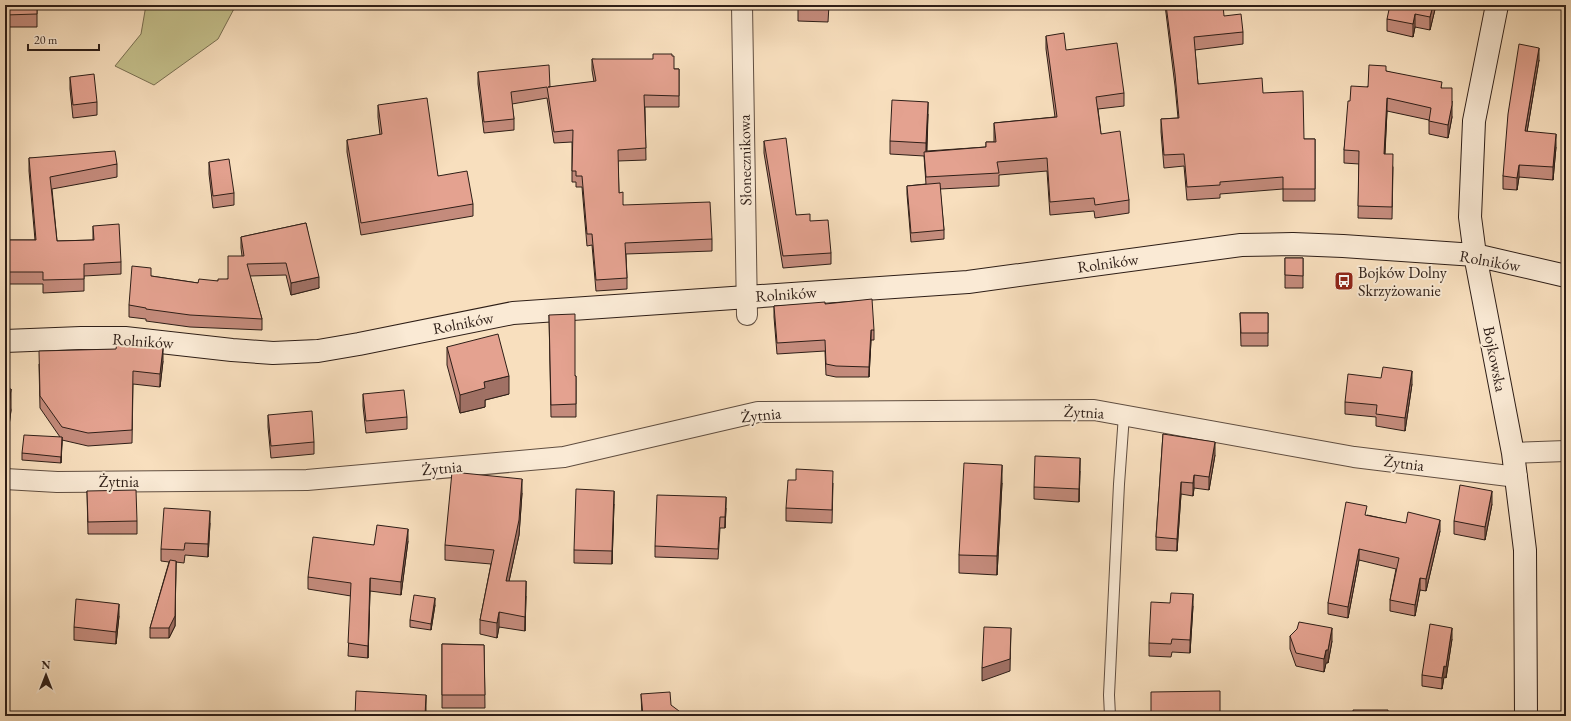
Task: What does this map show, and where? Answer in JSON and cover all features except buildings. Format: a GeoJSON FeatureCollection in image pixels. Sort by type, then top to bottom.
{"type":"FeatureCollection","features":[{"type":"Feature","properties":{"kind":"street","name":"Słonecznikowa"},"geometry":{"type":"LineString","coordinates":[[742,5],[747,306]]}},
{"type":"Feature","properties":{"kind":"street","name":"Bojkowska"},"geometry":{"type":"LineString","coordinates":[[1497,5],[1474,121],[1470,217],[1474,255],[1517,477],[1525,550],[1526,716]]}},
{"type":"Feature","properties":{"kind":"street","name":"Rolników"},"geometry":{"type":"LineString","coordinates":[[5,341],[125,338],[266,353],[318,351],[513,313],[747,306],[968,282],[1241,245],[1293,244],[1344,246],[1474,255],[1566,276]]}},
{"type":"Feature","properties":{"kind":"street","name":"Żytnia"},"geometry":{"type":"LineString","coordinates":[[5,479],[57,482],[307,480],[564,457],[758,412],[1094,410],[1354,457],[1517,477]]}},
{"type":"Feature","properties":{"kind":"street"},"geometry":{"type":"LineString","coordinates":[[1513,453],[1566,451]]}},
{"type":"Feature","properties":{"kind":"lane"},"geometry":{"type":"LineString","coordinates":[[1110,716],[1109,695],[1118,492],[1124,415]]}},
{"type":"Feature","properties":{"kind":"shaded area"},"geometry":{"type":"Polygon","coordinates":[[[146,5],[236,5],[218,39],[154,85],[115,66],[141,34],[146,5]]]}},
{"type":"Feature","properties":{"kind":"place","name":"Bojków Dolny Skrzyżowanie"},"geometry":{"type":"Point","coordinates":[1344,281]}}]}
